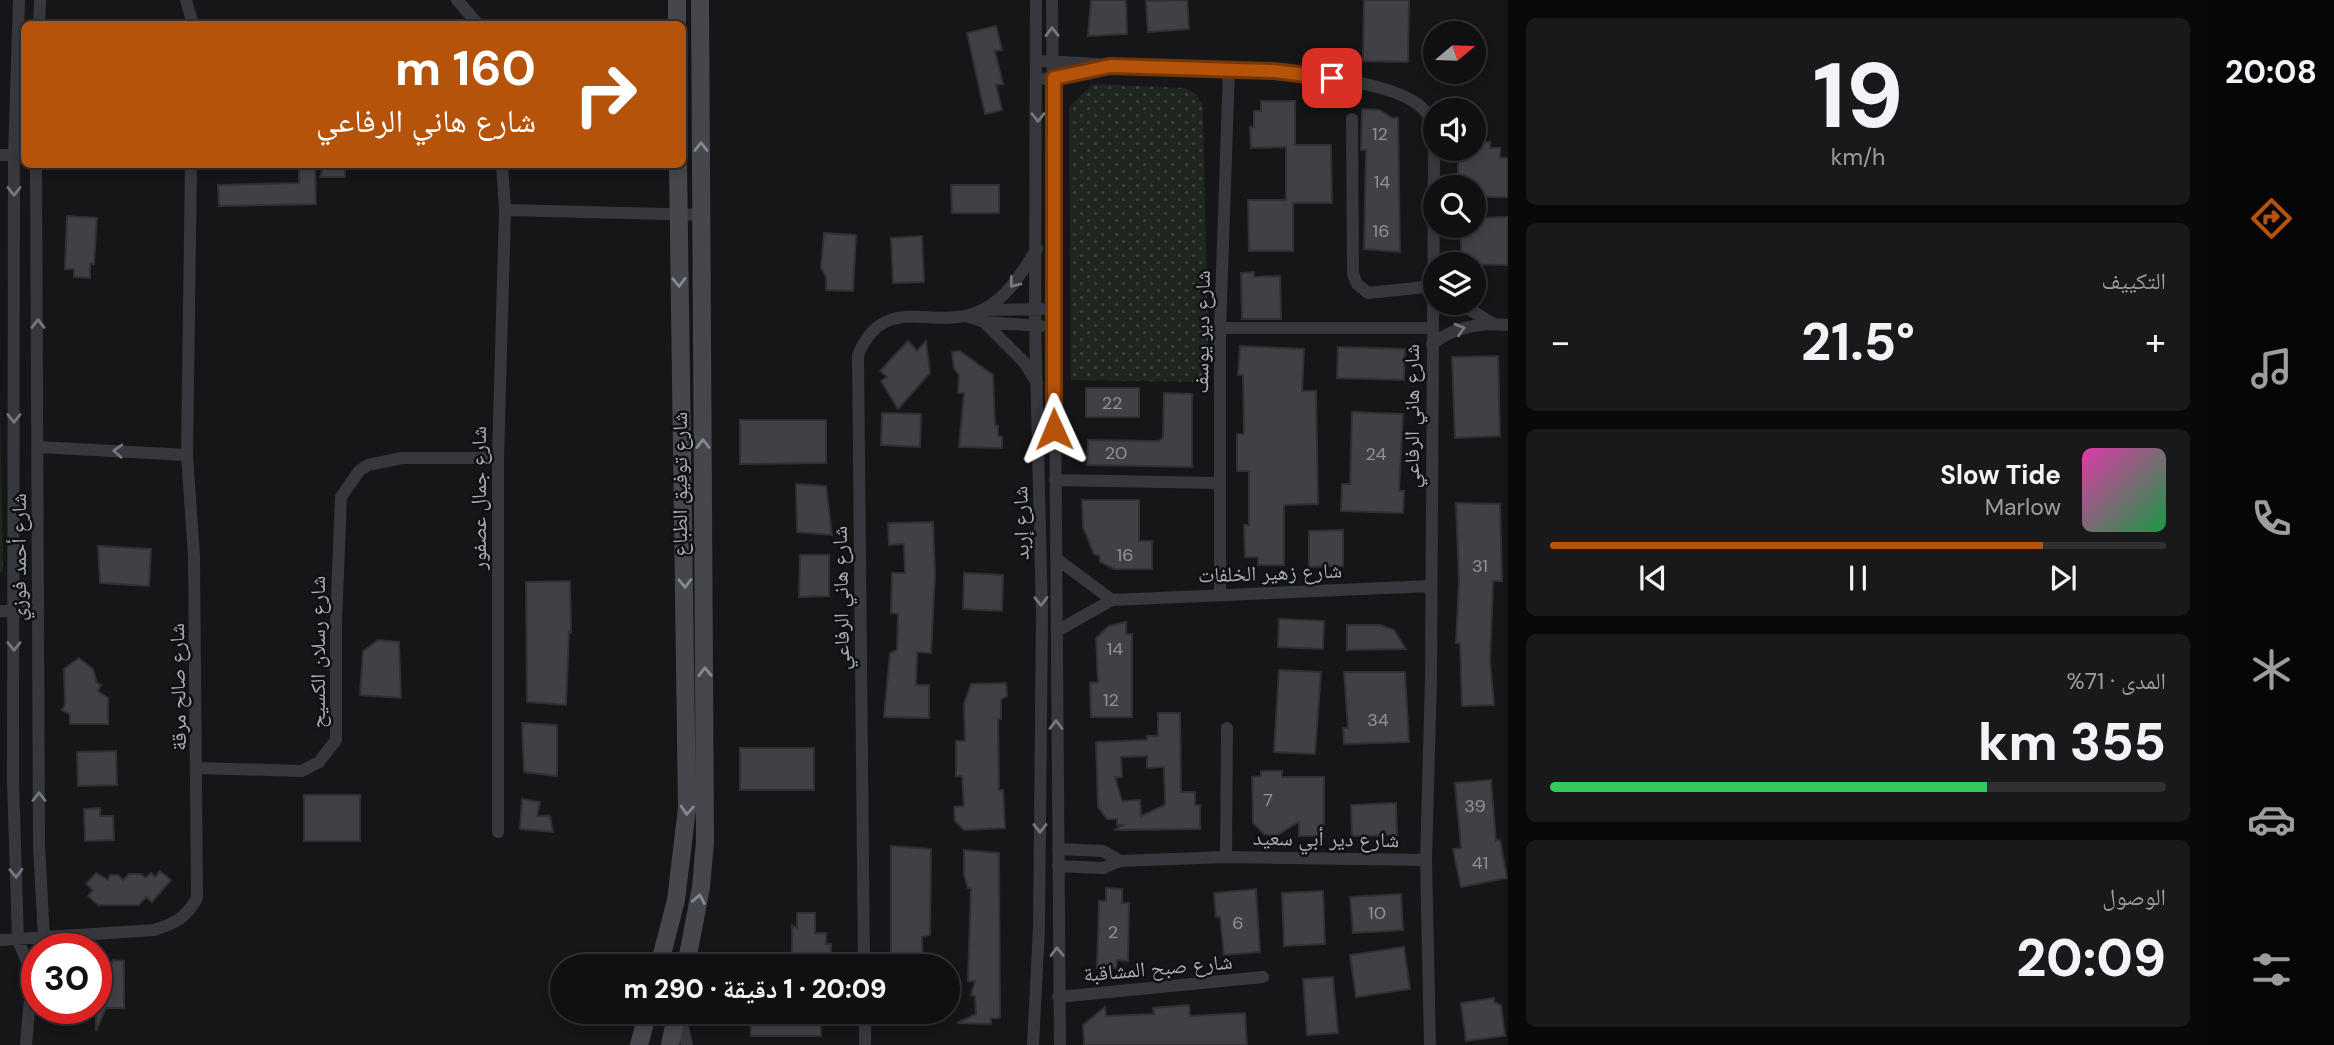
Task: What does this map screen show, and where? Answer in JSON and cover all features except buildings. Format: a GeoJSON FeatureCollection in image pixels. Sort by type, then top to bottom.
{"type":"FeatureCollection","features":[{"type":"Feature","properties":{"kind":"street","name":"شارع أحمد فوزي"},"geometry":{"type":"LineString","coordinates":[[19,0],[14,611],[6,780],[18,940],[21,947]]}},
{"type":"Feature","properties":{"kind":"street"},"geometry":{"type":"LineString","coordinates":[[39,21],[40,0]]}},
{"type":"Feature","properties":{"kind":"street"},"geometry":{"type":"LineString","coordinates":[[186,0],[192,21]]}},
{"type":"Feature","properties":{"kind":"street"},"geometry":{"type":"LineString","coordinates":[[457,0],[475,21]]}},
{"type":"Feature","properties":{"kind":"street"},"geometry":{"type":"LineString","coordinates":[[677,0],[677,21]]}},
{"type":"Feature","properties":{"kind":"street","name":"شارع توفيق الطباع"},"geometry":{"type":"LineString","coordinates":[[688,954],[701,887],[705,835],[700,0]]}},
{"type":"Feature","properties":{"kind":"street","name":"شارع إربد"},"geometry":{"type":"LineString","coordinates":[[1033,1045],[1039,901],[1042,613],[1035,326],[1038,79],[1036,0]]}},
{"type":"Feature","properties":{"kind":"street","name":"شارع إربد"},"geometry":{"type":"LineString","coordinates":[[1052,0],[1059,1045]]}},
{"type":"Feature","properties":{"kind":"street","name":"شارع هاني الرفاعي"},"geometry":{"type":"LineString","coordinates":[[1037,61],[1286,72],[1332,78],[1406,98],[1424,110],[1430,118],[1434,146],[1434,252]]}},
{"type":"Feature","properties":{"kind":"street","name":"شارع هاني الرفاعي"},"geometry":{"type":"LineString","coordinates":[[1038,79],[1110,66]]}},
{"type":"Feature","properties":{"kind":"street","name":"شارع دير يوسف"},"geometry":{"type":"LineString","coordinates":[[1220,594],[1220,328],[1229,70]]}},
{"type":"Feature","properties":{"kind":"street"},"geometry":{"type":"LineString","coordinates":[[1352,119],[1353,274],[1357,284],[1368,293],[1423,286]]}},
{"type":"Feature","properties":{"kind":"street"},"geometry":{"type":"LineString","coordinates":[[0,155],[19,154]]}},
{"type":"Feature","properties":{"kind":"street","name":"شارع أحمد فوزي"},"geometry":{"type":"LineString","coordinates":[[36,168],[42,933]]}},
{"type":"Feature","properties":{"kind":"street","name":"شارع صالح مرقة"},"geometry":{"type":"LineString","coordinates":[[112,935],[153,930],[178,923],[188,914],[197,898],[200,870],[194,556],[187,456],[191,168]]}},
{"type":"Feature","properties":{"kind":"street","name":"شارع جمال عصفور"},"geometry":{"type":"LineString","coordinates":[[498,832],[498,458],[505,210],[502,168]]}},
{"type":"Feature","properties":{"kind":"street","name":"شارع توفيق الطباع"},"geometry":{"type":"LineString","coordinates":[[662,954],[676,900],[687,808],[678,168]]}},
{"type":"Feature","properties":{"kind":"street"},"geometry":{"type":"LineString","coordinates":[[505,210],[702,215]]}},
{"type":"Feature","properties":{"kind":"street"},"geometry":{"type":"LineString","coordinates":[[984,316],[1012,286],[1037,249]]}},
{"type":"Feature","properties":{"kind":"street","name":"شارع هاني الرفاعي"},"geometry":{"type":"LineString","coordinates":[[864,954],[858,355],[867,335],[888,319],[984,316],[1053,308]]}},
{"type":"Feature","properties":{"kind":"street","name":"شارع هاني الرفاعي"},"geometry":{"type":"LineString","coordinates":[[1430,1045],[1426,860],[1433,315]]}},
{"type":"Feature","properties":{"kind":"street"},"geometry":{"type":"LineString","coordinates":[[1479,315],[1492,323]]}},
{"type":"Feature","properties":{"kind":"street","name":"شارع هاني الرفاعي"},"geometry":{"type":"LineString","coordinates":[[984,316],[1035,326],[1053,326]]}},
{"type":"Feature","properties":{"kind":"street","name":"شارع هاني الرفاعي"},"geometry":{"type":"LineString","coordinates":[[984,316],[1024,362],[1038,386]]}},
{"type":"Feature","properties":{"kind":"street"},"geometry":{"type":"LineString","coordinates":[[1432,344],[1465,327],[1492,323],[1508,325]]}},
{"type":"Feature","properties":{"kind":"street"},"geometry":{"type":"LineString","coordinates":[[1220,328],[1432,328]]}},
{"type":"Feature","properties":{"kind":"street"},"geometry":{"type":"LineString","coordinates":[[39,447],[187,456]]}},
{"type":"Feature","properties":{"kind":"street","name":"شارع رسلان الكسيح"},"geometry":{"type":"LineString","coordinates":[[199,768],[302,771],[319,762],[336,740],[336,622],[341,497],[359,471],[382,461],[402,458],[498,458]]}},
{"type":"Feature","properties":{"kind":"street"},"geometry":{"type":"LineString","coordinates":[[1055,480],[1219,483]]}},
{"type":"Feature","properties":{"kind":"street"},"geometry":{"type":"LineString","coordinates":[[1057,559],[1112,600]]}},
{"type":"Feature","properties":{"kind":"street","name":"شارع زهير الخلفات"},"geometry":{"type":"LineString","coordinates":[[1057,631],[1112,600],[1431,586]]}},
{"type":"Feature","properties":{"kind":"street"},"geometry":{"type":"LineString","coordinates":[[0,611],[38,610]]}},
{"type":"Feature","properties":{"kind":"street","name":"شارع دير أبي سعيد"},"geometry":{"type":"LineString","coordinates":[[1226,857],[1227,727]]}},
{"type":"Feature","properties":{"kind":"street","name":"شارع دير أبي سعيد"},"geometry":{"type":"LineString","coordinates":[[1058,849],[1103,851],[1119,861]]}},
{"type":"Feature","properties":{"kind":"street","name":"شارع دير أبي سعيد"},"geometry":{"type":"LineString","coordinates":[[1058,866],[1103,868],[1119,861],[1226,857],[1426,860]]}},
{"type":"Feature","properties":{"kind":"street"},"geometry":{"type":"LineString","coordinates":[[0,940],[21,940]]}},
{"type":"Feature","properties":{"kind":"street","name":"شارع صبح المشاقبة"},"geometry":{"type":"LineString","coordinates":[[1058,997],[1263,977]]}},
{"type":"Feature","properties":{"kind":"street","name":"شارع أحمد فوزي"},"geometry":{"type":"LineString","coordinates":[[26,1045],[28,1024]]}},
{"type":"Feature","properties":{"kind":"street"},"geometry":{"type":"LineString","coordinates":[[639,1045],[645,1024]]}},
{"type":"Feature","properties":{"kind":"street"},"geometry":{"type":"LineString","coordinates":[[670,1045],[675,1024]]}},
{"type":"Feature","properties":{"kind":"street"},"geometry":{"type":"LineString","coordinates":[[681,1024],[687,1045]]}},
{"type":"Feature","properties":{"kind":"street"},"geometry":{"type":"LineString","coordinates":[[864,1024],[865,1045]]}},
{"type":"Feature","properties":{"kind":"shaded area"},"geometry":{"type":"Polygon","coordinates":[[[1093,84],[1185,88],[1196,94],[1203,106],[1208,343],[1201,382],[1071,380],[1069,107],[1093,84]]]}},
{"type":"Feature","properties":{"kind":"shaded area"},"geometry":{"type":"Polygon","coordinates":[[[0,397],[3,571],[0,573],[0,397]]]}},
{"type":"Feature","properties":{"kind":"route"},"geometry":{"type":"LineString","coordinates":[[1054,429],[1054,78],[1090,73],[1110,66],[1274,71],[1332,78]]}}]}
